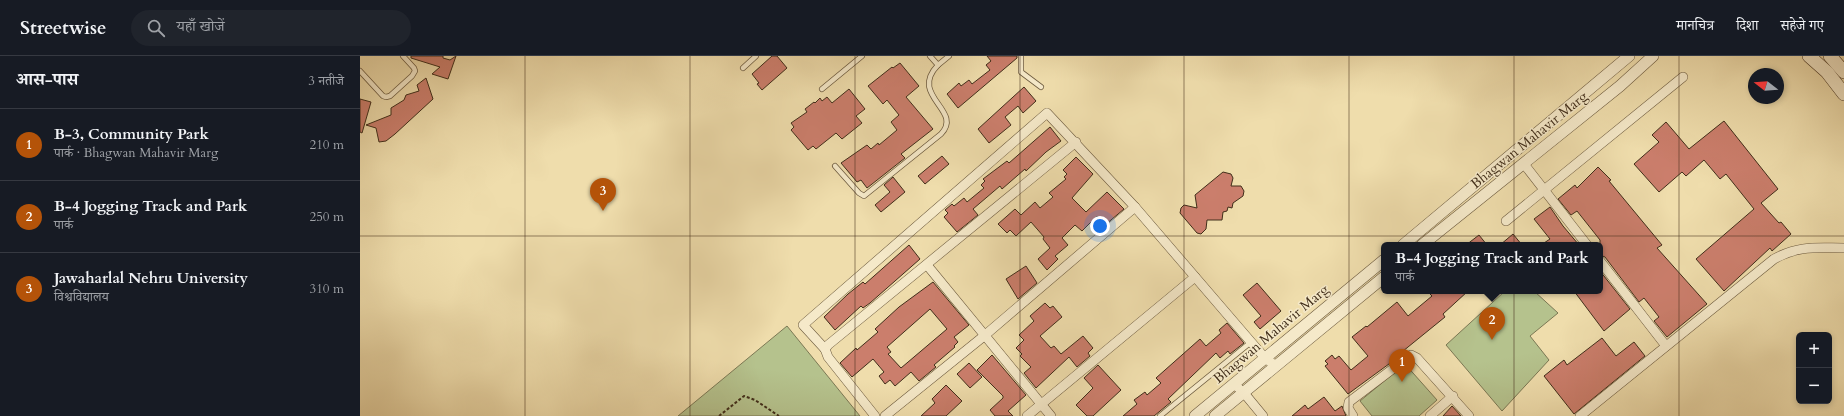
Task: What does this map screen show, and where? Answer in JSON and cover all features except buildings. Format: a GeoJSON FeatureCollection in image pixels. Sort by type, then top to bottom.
{"type":"FeatureCollection","features":[{"type":"Feature","properties":{"kind":"main road"},"geometry":{"type":"LineString","coordinates":[[1809,56],[1827,72],[1844,94]]}},
{"type":"Feature","properties":{"kind":"street","name":"Bhagwan Mahavir Marg"},"geometry":{"type":"LineString","coordinates":[[1406,242],[1629,56]]}},
{"type":"Feature","properties":{"kind":"street","name":"Bhagwan Mahavir Marg"},"geometry":{"type":"LineString","coordinates":[[1426,242],[1620,86],[1653,56]]}},
{"type":"Feature","properties":{"kind":"street"},"geometry":{"type":"LineString","coordinates":[[1827,72],[1838,61]]}},
{"type":"Feature","properties":{"kind":"street"},"geometry":{"type":"LineString","coordinates":[[1506,222],[1682,76]]}},
{"type":"Feature","properties":{"kind":"street"},"geometry":{"type":"LineString","coordinates":[[876,416],[828,357],[825,350],[803,325],[1045,114],[1048,113],[1135,207],[1194,278],[1265,358],[1276,366]]}},
{"type":"Feature","properties":{"kind":"street"},"geometry":{"type":"LineString","coordinates":[[825,350],[828,345],[1076,142]]}},
{"type":"Feature","properties":{"kind":"street"},"geometry":{"type":"LineString","coordinates":[[1524,164],[1585,242]]}},
{"type":"Feature","properties":{"kind":"street"},"geometry":{"type":"LineString","coordinates":[[1467,191],[1478,201]]}},
{"type":"Feature","properties":{"kind":"street"},"geometry":{"type":"LineString","coordinates":[[885,416],[984,336],[1135,207]]}},
{"type":"Feature","properties":{"kind":"street"},"geometry":{"type":"LineString","coordinates":[[1412,237],[1418,242]]}},
{"type":"Feature","properties":{"kind":"street"},"geometry":{"type":"LineString","coordinates":[[1580,416],[1774,259],[1784,253],[1801,248],[1844,248]]}},
{"type":"Feature","properties":{"kind":"street","name":"Bhagwan Mahavir Marg"},"geometry":{"type":"LineString","coordinates":[[1195,416],[1381,262]]}},
{"type":"Feature","properties":{"kind":"street"},"geometry":{"type":"LineString","coordinates":[[927,265],[1051,416]]}},
{"type":"Feature","properties":{"kind":"street"},"geometry":{"type":"LineString","coordinates":[[1603,265],[1666,346]]}},
{"type":"Feature","properties":{"kind":"street"},"geometry":{"type":"LineString","coordinates":[[1027,416],[1194,278]]}},
{"type":"Feature","properties":{"kind":"street","name":"Bhagwan Mahavir Marg"},"geometry":{"type":"LineString","coordinates":[[1215,416],[1381,279]]}},
{"type":"Feature","properties":{"kind":"street"},"geometry":{"type":"LineString","coordinates":[[1353,416],[1348,408],[1349,402],[1411,355],[1418,358],[1469,416]]}},
{"type":"Feature","properties":{"kind":"street"},"geometry":{"type":"LineString","coordinates":[[1234,384],[1244,393],[1263,416]]}},
{"type":"Feature","properties":{"kind":"street"},"geometry":{"type":"LineString","coordinates":[[1430,416],[1453,396]]}},
{"type":"Feature","properties":{"kind":"lane"},"geometry":{"type":"LineString","coordinates":[[360,70],[383,96],[390,96],[415,72],[414,68],[403,56]]}},
{"type":"Feature","properties":{"kind":"lane"},"geometry":{"type":"LineString","coordinates":[[743,68],[756,56]]}},
{"type":"Feature","properties":{"kind":"lane"},"geometry":{"type":"LineString","coordinates":[[822,88],[862,56]]}},
{"type":"Feature","properties":{"kind":"lane"},"geometry":{"type":"LineString","coordinates":[[930,56],[938,65]]}},
{"type":"Feature","properties":{"kind":"lane"},"geometry":{"type":"LineString","coordinates":[[834,166],[858,193],[864,196],[947,129],[948,119],[930,91],[928,84],[932,70],[949,56]]}},
{"type":"Feature","properties":{"kind":"lane"},"geometry":{"type":"LineString","coordinates":[[1022,56],[1021,72],[1041,87]]}},
{"type":"Feature","properties":{"kind":"lane"},"geometry":{"type":"LineString","coordinates":[[1160,416],[1251,342]]}},
{"type":"Feature","properties":{"kind":"path"},"geometry":{"type":"LineString","coordinates":[[719,416],[744,396],[755,400],[780,416]]}},
{"type":"Feature","properties":{"kind":"green space"},"geometry":{"type":"Polygon","coordinates":[[[1502,294],[1537,294],[1558,313],[1530,336],[1549,360],[1502,411],[1446,345],[1502,294]]]}},
{"type":"Feature","properties":{"kind":"green space"},"geometry":{"type":"Polygon","coordinates":[[[787,326],[860,416],[678,416],[787,326]]]}},
{"type":"Feature","properties":{"kind":"green space"},"geometry":{"type":"Polygon","coordinates":[[[1405,364],[1437,400],[1419,416],[1372,416],[1360,401],[1405,364]]]}},
{"type":"Feature","properties":{"kind":"place","name":"Jawaharlal Nehru University"},"geometry":{"type":"Point","coordinates":[603,211]}},
{"type":"Feature","properties":{"kind":"place","name":"B-4 Jogging Track and Park"},"geometry":{"type":"Point","coordinates":[1492,340]}},
{"type":"Feature","properties":{"kind":"place","name":"B-3, Community Park"},"geometry":{"type":"Point","coordinates":[1402,382]}}]}
